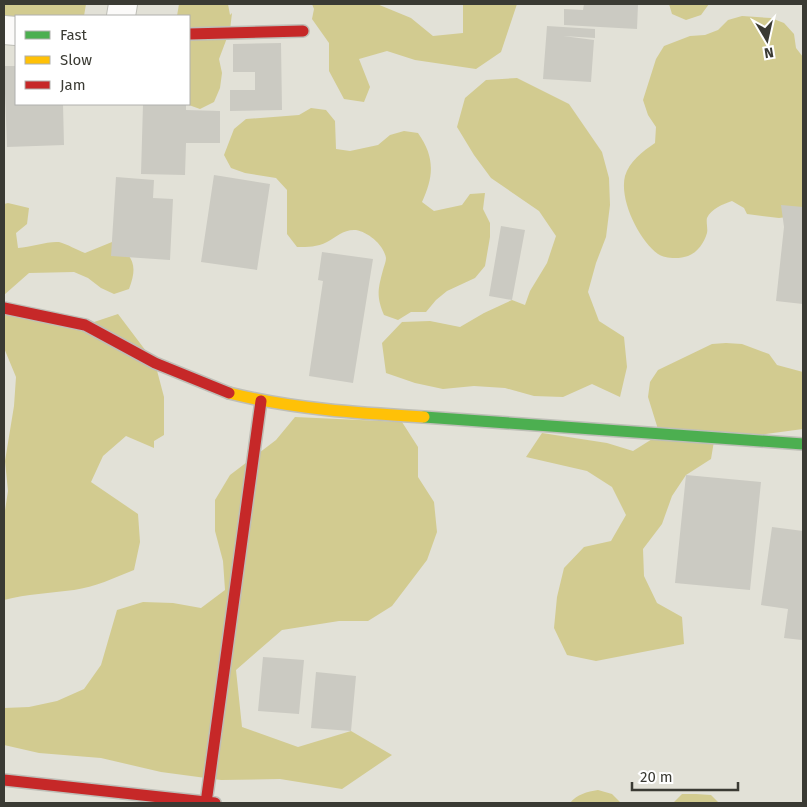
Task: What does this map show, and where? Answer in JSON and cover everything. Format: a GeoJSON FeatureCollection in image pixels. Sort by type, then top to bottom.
{"type":"FeatureCollection","features":[{"type":"Feature","properties":{"kind":"street"},"geometry":{"type":"LineString","coordinates":[[190,34],[303,31]]}},
{"type":"Feature","properties":{"kind":"street"},"geometry":{"type":"LineString","coordinates":[[4,308],[85,325],[155,363],[225,392],[261,401],[323,410],[803,444]]}},
{"type":"Feature","properties":{"kind":"street"},"geometry":{"type":"LineString","coordinates":[[4,780],[209,803],[261,401]]}},
{"type":"Feature","properties":{"kind":"shaded area"},"geometry":{"type":"Polygon","coordinates":[[[4,4],[86,4],[84,15],[15,15],[15,24],[4,34],[4,4]]]}},
{"type":"Feature","properties":{"kind":"shaded area"},"geometry":{"type":"Polygon","coordinates":[[[179,4],[228,4],[230,15],[232,13],[230,30],[219,59],[222,73],[220,88],[214,102],[200,109],[189,105],[190,15],[177,15],[179,4]]]}},
{"type":"Feature","properties":{"kind":"shaded area"},"geometry":{"type":"Polygon","coordinates":[[[312,4],[377,4],[411,18],[433,36],[463,33],[463,4],[517,4],[501,52],[476,69],[415,60],[387,51],[359,59],[370,87],[364,102],[344,99],[329,71],[329,43],[312,19],[314,9],[312,4]]]}},
{"type":"Feature","properties":{"kind":"shaded area"},"geometry":{"type":"Polygon","coordinates":[[[669,4],[709,4],[701,15],[686,20],[672,14],[669,4]]]}},
{"type":"Feature","properties":{"kind":"shaded area"},"geometry":{"type":"Polygon","coordinates":[[[742,16],[771,18],[784,23],[794,34],[796,48],[803,57],[803,210],[794,216],[779,218],[747,214],[744,208],[732,201],[711,212],[707,218],[706,237],[695,252],[681,258],[665,257],[651,248],[632,219],[624,186],[625,176],[630,166],[641,153],[655,143],[656,127],[648,115],[643,100],[656,59],[664,46],[690,36],[705,35],[718,30],[728,20],[742,16]]]}},
{"type":"Feature","properties":{"kind":"shaded area"},"geometry":{"type":"Polygon","coordinates":[[[517,78],[569,104],[602,152],[609,178],[610,205],[606,237],[588,292],[599,321],[624,337],[627,367],[620,397],[592,384],[563,397],[534,396],[505,388],[474,386],[443,389],[415,383],[386,373],[382,343],[402,322],[430,321],[460,327],[512,300],[525,305],[530,291],[547,263],[556,236],[539,211],[491,178],[457,127],[465,98],[486,80],[517,78]]]}},
{"type":"Feature","properties":{"kind":"shaded area"},"geometry":{"type":"Polygon","coordinates":[[[311,108],[326,110],[335,121],[336,149],[350,151],[378,145],[390,135],[404,131],[418,133],[424,142],[431,167],[429,184],[422,202],[434,211],[462,205],[470,194],[485,193],[483,209],[490,223],[490,237],[485,266],[475,278],[447,291],[426,312],[411,312],[398,320],[384,315],[381,308],[379,288],[386,258],[382,248],[370,236],[361,231],[352,230],[344,232],[320,245],[297,247],[287,234],[287,190],[276,178],[245,173],[231,168],[224,155],[234,129],[246,119],[299,115],[311,108]]]}},
{"type":"Feature","properties":{"kind":"shaded area"},"geometry":{"type":"Polygon","coordinates":[[[8,203],[29,208],[27,224],[16,233],[18,248],[59,242],[85,253],[112,242],[125,252],[132,262],[133,274],[129,289],[114,294],[74,272],[29,273],[4,295],[4,204],[8,203]]]}},
{"type":"Feature","properties":{"kind":"shaded area"},"geometry":{"type":"Polygon","coordinates":[[[4,310],[85,325],[118,314],[155,363],[164,397],[164,435],[154,441],[154,448],[126,436],[103,456],[91,482],[138,514],[140,542],[134,570],[82,589],[4,600],[4,517],[8,491],[5,461],[14,406],[16,377],[4,348],[4,310]]]}},
{"type":"Feature","properties":{"kind":"shaded area"},"geometry":{"type":"Polygon","coordinates":[[[712,344],[742,344],[769,354],[777,365],[803,372],[803,429],[714,441],[711,459],[686,475],[672,496],[662,524],[643,549],[644,576],[657,603],[682,617],[684,644],[596,661],[567,655],[554,628],[557,597],[564,568],[584,547],[611,541],[626,515],[612,487],[587,471],[526,457],[542,433],[607,443],[633,451],[657,436],[657,426],[648,397],[650,382],[658,370],[712,344]]]}},
{"type":"Feature","properties":{"kind":"shaded area"},"geometry":{"type":"Polygon","coordinates":[[[295,417],[402,422],[418,447],[418,477],[434,502],[437,532],[427,560],[392,606],[368,621],[339,621],[282,630],[236,670],[242,727],[298,747],[351,731],[392,755],[342,789],[280,779],[221,780],[161,772],[101,758],[39,753],[4,745],[4,708],[29,707],[57,701],[84,689],[101,665],[117,610],[143,602],[173,603],[201,608],[225,590],[223,561],[215,531],[215,500],[230,475],[276,440],[295,417]]]}},
{"type":"Feature","properties":{"kind":"shaded area"},"geometry":{"type":"Polygon","coordinates":[[[598,790],[612,794],[621,803],[570,803],[579,795],[598,790]]]}},
{"type":"Feature","properties":{"kind":"shaded area"},"geometry":{"type":"Polygon","coordinates":[[[682,794],[711,795],[719,803],[673,803],[682,794]]]}},
{"type":"Feature","properties":{"kind":"building"},"geometry":{"type":"Polygon","coordinates":[[[584,4],[638,4],[637,29],[564,25],[564,9],[583,10],[584,4]]]}},
{"type":"Feature","properties":{"kind":"building"},"geometry":{"type":"Polygon","coordinates":[[[547,26],[595,29],[595,38],[563,36],[594,40],[591,82],[543,79],[547,26]]]}},
{"type":"Feature","properties":{"kind":"building"},"geometry":{"type":"Polygon","coordinates":[[[281,43],[282,110],[230,111],[230,90],[255,90],[255,72],[233,72],[233,44],[281,43]]]}},
{"type":"Feature","properties":{"kind":"building"},"geometry":{"type":"Polygon","coordinates":[[[4,66],[15,66],[15,105],[63,105],[64,145],[7,147],[4,66]]]}},
{"type":"Feature","properties":{"kind":"building"},"geometry":{"type":"Polygon","coordinates":[[[143,105],[186,105],[186,110],[220,111],[220,143],[186,143],[185,175],[141,174],[143,105]]]}},
{"type":"Feature","properties":{"kind":"building"},"geometry":{"type":"Polygon","coordinates":[[[214,175],[270,184],[257,270],[201,262],[214,175]]]}},
{"type":"Feature","properties":{"kind":"building"},"geometry":{"type":"Polygon","coordinates":[[[116,177],[154,180],[153,198],[173,199],[170,260],[111,256],[116,177]]]}},
{"type":"Feature","properties":{"kind":"building"},"geometry":{"type":"Polygon","coordinates":[[[781,205],[803,207],[803,304],[776,301],[784,227],[781,205]]]}},
{"type":"Feature","properties":{"kind":"building"},"geometry":{"type":"Polygon","coordinates":[[[501,226],[525,230],[512,300],[489,296],[501,226]]]}},
{"type":"Feature","properties":{"kind":"building"},"geometry":{"type":"Polygon","coordinates":[[[322,252],[373,259],[353,383],[309,376],[323,281],[318,280],[322,252]]]}},
{"type":"Feature","properties":{"kind":"building"},"geometry":{"type":"Polygon","coordinates":[[[686,475],[761,482],[750,590],[675,583],[686,475]]]}},
{"type":"Feature","properties":{"kind":"building"},"geometry":{"type":"Polygon","coordinates":[[[772,527],[803,531],[802,640],[784,638],[788,609],[761,605],[772,527]]]}},
{"type":"Feature","properties":{"kind":"building"},"geometry":{"type":"Polygon","coordinates":[[[263,657],[304,660],[299,714],[258,711],[263,657]]]}},
{"type":"Feature","properties":{"kind":"building"},"geometry":{"type":"Polygon","coordinates":[[[316,672],[356,676],[351,731],[311,728],[316,672]]]}},
{"type":"Feature","properties":{"kind":"traffic: fast"},"geometry":{"type":"LineString","coordinates":[[424,417],[803,444]]}},
{"type":"Feature","properties":{"kind":"traffic: slow"},"geometry":{"type":"LineString","coordinates":[[229,393],[301,407],[424,417]]}},
{"type":"Feature","properties":{"kind":"traffic: jam"},"geometry":{"type":"LineString","coordinates":[[190,34],[303,31]]}},
{"type":"Feature","properties":{"kind":"traffic: jam"},"geometry":{"type":"LineString","coordinates":[[4,308],[85,325],[155,363],[229,393]]}},
{"type":"Feature","properties":{"kind":"traffic: jam"},"geometry":{"type":"LineString","coordinates":[[206,803],[261,401]]}},
{"type":"Feature","properties":{"kind":"traffic: jam"},"geometry":{"type":"LineString","coordinates":[[4,780],[215,803]]}}]}
